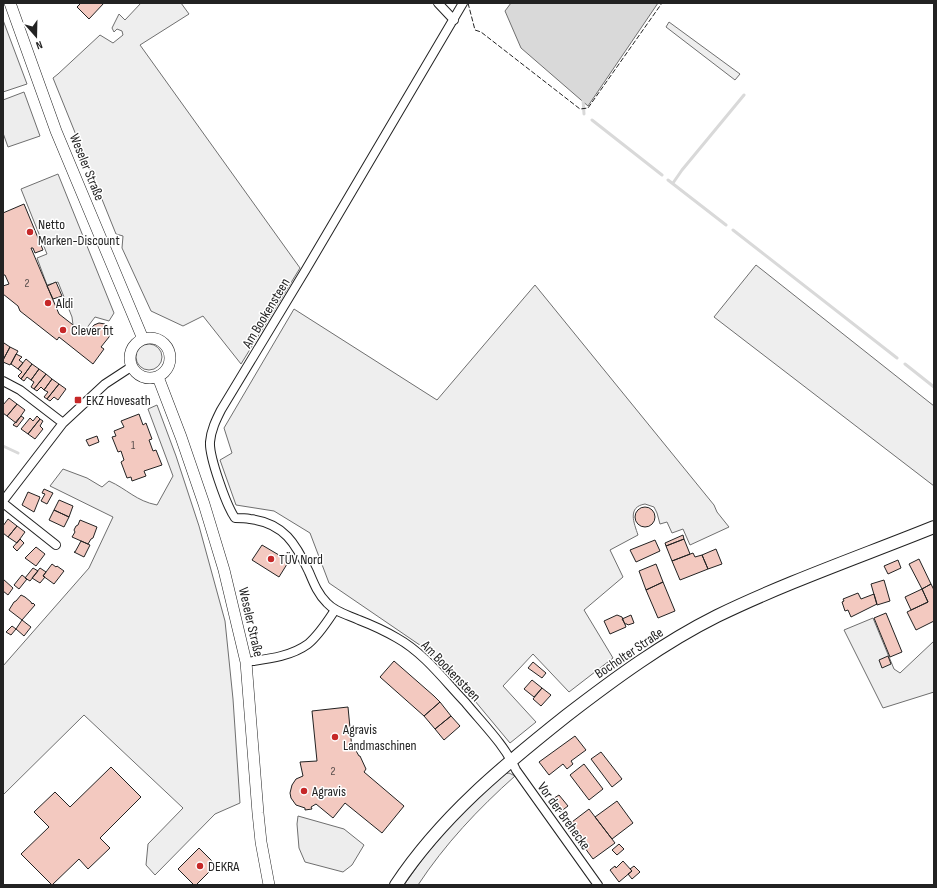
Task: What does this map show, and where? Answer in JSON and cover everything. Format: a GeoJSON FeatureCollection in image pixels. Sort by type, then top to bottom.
{"type":"FeatureCollection","features":[{"type":"Feature","properties":{"kind":"main road","name":"Bocholter Straße"},"geometry":{"type":"LineString","coordinates":[[396,885],[427,844],[453,814],[481,786],[511,760],[626,671],[689,632],[758,597],[934,527]]}},
{"type":"Feature","properties":{"kind":"street","name":"Weseler Straße"},"geometry":{"type":"LineString","coordinates":[[10,3],[54,125],[143,339]]}},
{"type":"Feature","properties":{"kind":"street"},"geometry":{"type":"LineString","coordinates":[[438,3],[454,20]]}},
{"type":"Feature","properties":{"kind":"street","name":"Am Bookensteen"},"geometry":{"type":"LineString","coordinates":[[463,3],[222,410],[211,434],[210,451],[225,498],[235,518],[250,519],[274,526],[288,536],[298,549],[314,587],[327,604],[335,610],[398,639],[419,653],[470,709],[500,744],[511,760]]}},
{"type":"Feature","properties":{"kind":"street"},"geometry":{"type":"LineString","coordinates":[[155,338],[168,349],[170,362],[163,373],[158,377],[145,378],[134,372],[131,366],[129,360],[132,347],[143,339],[155,338]]}},
{"type":"Feature","properties":{"kind":"street"},"geometry":{"type":"LineString","coordinates":[[56,546],[3,502],[63,423],[105,384],[131,366]]}},
{"type":"Feature","properties":{"kind":"street","name":"Weseler Straße"},"geometry":{"type":"LineString","coordinates":[[158,377],[204,504],[224,570],[246,662],[260,828],[269,885]]}},
{"type":"Feature","properties":{"kind":"street"},"geometry":{"type":"LineString","coordinates":[[3,381],[20,390],[63,423]]}},
{"type":"Feature","properties":{"kind":"street"},"geometry":{"type":"LineString","coordinates":[[246,662],[285,655],[308,644],[322,629],[335,610]]}},
{"type":"Feature","properties":{"kind":"street","name":"Vor der Brehecke"},"geometry":{"type":"LineString","coordinates":[[511,760],[516,770],[598,885]]}},
{"type":"Feature","properties":{"kind":"shaded area"},"geometry":{"type":"Polygon","coordinates":[[[141,3],[181,3],[189,14],[140,45],[300,268],[241,364],[203,316],[183,326],[151,311],[122,248],[123,236],[116,234],[53,78],[100,35],[113,43],[123,35],[122,31],[117,29],[114,32],[112,28],[119,14],[125,20],[141,3]]]}},
{"type":"Feature","properties":{"kind":"shaded area"},"geometry":{"type":"Polygon","coordinates":[[[511,3],[658,3],[588,106],[521,48],[505,11],[511,3]]]}},
{"type":"Feature","properties":{"kind":"shaded area"},"geometry":{"type":"Polygon","coordinates":[[[3,20],[27,84],[3,92],[3,20]]]}},
{"type":"Feature","properties":{"kind":"shaded area"},"geometry":{"type":"Polygon","coordinates":[[[669,22],[740,74],[735,80],[666,27],[669,22]]]}},
{"type":"Feature","properties":{"kind":"shaded area"},"geometry":{"type":"Polygon","coordinates":[[[24,92],[40,136],[8,147],[3,133],[3,100],[24,92]]]}},
{"type":"Feature","properties":{"kind":"shaded area"},"geometry":{"type":"Polygon","coordinates":[[[58,174],[114,313],[109,321],[95,317],[80,337],[74,333],[72,317],[58,282],[47,285],[37,258],[47,254],[21,189],[58,174]]]}},
{"type":"Feature","properties":{"kind":"shaded area"},"geometry":{"type":"Polygon","coordinates":[[[756,265],[934,406],[934,486],[714,317],[756,265]]]}},
{"type":"Feature","properties":{"kind":"shaded area"},"geometry":{"type":"Polygon","coordinates":[[[535,285],[714,505],[717,512],[729,527],[690,545],[683,529],[672,533],[667,522],[660,524],[654,507],[645,504],[636,508],[633,516],[638,535],[610,550],[623,577],[584,610],[613,658],[569,692],[533,654],[503,686],[536,722],[510,743],[455,677],[430,652],[329,583],[310,533],[274,511],[236,505],[220,460],[232,453],[224,428],[294,309],[437,400],[535,285]]]}},
{"type":"Feature","properties":{"kind":"shaded area"},"geometry":{"type":"Polygon","coordinates":[[[149,344],[158,348],[162,357],[158,366],[149,370],[140,366],[136,357],[140,348],[149,344]]]}},
{"type":"Feature","properties":{"kind":"shaded area"},"geometry":{"type":"Polygon","coordinates":[[[157,405],[176,456],[199,526],[225,621],[233,699],[240,803],[215,814],[155,875],[146,865],[148,844],[183,808],[84,715],[3,795],[3,666],[89,568],[113,517],[50,486],[63,469],[87,478],[102,487],[109,481],[143,501],[157,505],[173,476],[148,409],[157,405]]]}},
{"type":"Feature","properties":{"kind":"shaded area"},"geometry":{"type":"Polygon","coordinates":[[[873,618],[894,669],[900,673],[934,641],[934,692],[883,708],[844,630],[873,618]]]}},
{"type":"Feature","properties":{"kind":"shaded area"},"geometry":{"type":"Polygon","coordinates":[[[509,773],[515,776],[488,801],[451,841],[439,855],[418,885],[404,885],[424,857],[456,819],[504,774],[509,773]]]}},
{"type":"Feature","properties":{"kind":"shaded area"},"geometry":{"type":"Polygon","coordinates":[[[298,816],[344,829],[364,845],[352,865],[343,872],[305,862],[299,848],[297,824],[298,816]]]}},
{"type":"Feature","properties":{"kind":"building"},"geometry":{"type":"Polygon","coordinates":[[[81,3],[104,3],[89,19],[77,7],[81,3]]]}},
{"type":"Feature","properties":{"kind":"building"},"geometry":{"type":"Polygon","coordinates":[[[24,204],[43,250],[35,253],[33,248],[31,248],[59,314],[86,335],[94,325],[99,323],[105,324],[110,330],[109,337],[101,347],[104,349],[93,364],[59,337],[57,340],[20,311],[18,306],[3,294],[3,286],[9,284],[5,275],[3,275],[3,213],[24,204]]]}},
{"type":"Feature","properties":{"kind":"building"},"geometry":{"type":"Polygon","coordinates":[[[56,282],[62,296],[53,299],[47,286],[56,282]]]}},
{"type":"Feature","properties":{"kind":"building"},"geometry":{"type":"Polygon","coordinates":[[[4,343],[10,347],[3,360],[3,346],[4,343]]]}},
{"type":"Feature","properties":{"kind":"building"},"geometry":{"type":"Polygon","coordinates":[[[10,347],[18,351],[10,365],[3,362],[3,360],[10,347]]]}},
{"type":"Feature","properties":{"kind":"building"},"geometry":{"type":"Polygon","coordinates":[[[16,354],[22,357],[19,360],[23,363],[18,369],[11,364],[16,354]]]}},
{"type":"Feature","properties":{"kind":"building"},"geometry":{"type":"Polygon","coordinates":[[[26,359],[32,364],[21,379],[18,376],[22,372],[18,369],[26,359]]]}},
{"type":"Feature","properties":{"kind":"building"},"geometry":{"type":"Polygon","coordinates":[[[32,364],[39,369],[31,380],[27,377],[24,381],[21,379],[32,364]]]}},
{"type":"Feature","properties":{"kind":"building"},"geometry":{"type":"Polygon","coordinates":[[[39,369],[46,374],[34,389],[31,387],[34,382],[31,380],[39,369]]]}},
{"type":"Feature","properties":{"kind":"building"},"geometry":{"type":"Polygon","coordinates":[[[46,374],[52,379],[44,390],[41,387],[37,391],[34,389],[46,374]]]}},
{"type":"Feature","properties":{"kind":"building"},"geometry":{"type":"Polygon","coordinates":[[[52,379],[59,384],[47,399],[44,397],[48,392],[44,390],[52,379]]]}},
{"type":"Feature","properties":{"kind":"building"},"geometry":{"type":"Polygon","coordinates":[[[59,384],[66,389],[58,400],[54,397],[50,401],[47,399],[59,384]]]}},
{"type":"Feature","properties":{"kind":"building"},"geometry":{"type":"Polygon","coordinates":[[[9,398],[17,404],[7,416],[3,413],[3,405],[9,398]]]}},
{"type":"Feature","properties":{"kind":"building"},"geometry":{"type":"Polygon","coordinates":[[[17,404],[25,410],[16,423],[7,416],[17,404]]]}},
{"type":"Feature","properties":{"kind":"building"},"geometry":{"type":"Polygon","coordinates":[[[139,414],[143,425],[146,423],[152,439],[149,440],[153,451],[156,450],[162,465],[144,471],[146,476],[132,481],[131,477],[127,478],[121,462],[124,460],[121,451],[118,452],[112,437],[116,436],[114,431],[124,427],[121,421],[139,414]]]}},
{"type":"Feature","properties":{"kind":"building"},"geometry":{"type":"Polygon","coordinates":[[[21,416],[24,418],[17,427],[13,425],[21,416]]]}},
{"type":"Feature","properties":{"kind":"building"},"geometry":{"type":"Polygon","coordinates":[[[37,416],[40,419],[28,434],[21,429],[30,418],[33,421],[37,416]]]}},
{"type":"Feature","properties":{"kind":"building"},"geometry":{"type":"Polygon","coordinates":[[[40,419],[43,421],[40,426],[43,429],[35,439],[28,434],[40,419]]]}},
{"type":"Feature","properties":{"kind":"building"},"geometry":{"type":"Polygon","coordinates":[[[97,436],[99,442],[89,446],[86,440],[97,436]]]}},
{"type":"Feature","properties":{"kind":"building"},"geometry":{"type":"Polygon","coordinates":[[[44,489],[53,493],[47,504],[41,501],[45,494],[42,493],[44,489]]]}},
{"type":"Feature","properties":{"kind":"building"},"geometry":{"type":"Polygon","coordinates":[[[28,492],[40,497],[34,512],[22,505],[28,492]]]}},
{"type":"Feature","properties":{"kind":"building"},"geometry":{"type":"Polygon","coordinates":[[[59,500],[73,506],[69,517],[54,510],[59,500]]]}},
{"type":"Feature","properties":{"kind":"building"},"geometry":{"type":"Polygon","coordinates":[[[645,507],[652,510],[655,517],[652,524],[645,527],[638,524],[635,517],[638,510],[645,507]]]}},
{"type":"Feature","properties":{"kind":"building"},"geometry":{"type":"Polygon","coordinates":[[[54,510],[69,517],[64,527],[49,520],[54,510]]]}},
{"type":"Feature","properties":{"kind":"building"},"geometry":{"type":"Polygon","coordinates":[[[8,519],[17,526],[8,537],[3,533],[3,526],[8,519]]]}},
{"type":"Feature","properties":{"kind":"building"},"geometry":{"type":"Polygon","coordinates":[[[80,520],[97,527],[93,538],[88,544],[72,537],[80,520]]]}},
{"type":"Feature","properties":{"kind":"building"},"geometry":{"type":"Polygon","coordinates":[[[17,526],[25,532],[17,543],[8,537],[17,526]]]}},
{"type":"Feature","properties":{"kind":"building"},"geometry":{"type":"Polygon","coordinates":[[[683,535],[684,539],[666,546],[665,543],[683,535]]]}},
{"type":"Feature","properties":{"kind":"building"},"geometry":{"type":"Polygon","coordinates":[[[20,539],[24,543],[17,551],[13,547],[20,539]]]}},
{"type":"Feature","properties":{"kind":"building"},"geometry":{"type":"Polygon","coordinates":[[[684,539],[690,554],[672,561],[666,546],[684,539]]]}},
{"type":"Feature","properties":{"kind":"building"},"geometry":{"type":"Polygon","coordinates":[[[655,540],[660,551],[636,562],[630,550],[655,540]]]}},
{"type":"Feature","properties":{"kind":"building"},"geometry":{"type":"Polygon","coordinates":[[[81,541],[90,545],[84,557],[74,552],[81,541]]]}},
{"type":"Feature","properties":{"kind":"building"},"geometry":{"type":"Polygon","coordinates":[[[262,545],[289,561],[279,577],[252,560],[262,545]]]}},
{"type":"Feature","properties":{"kind":"building"},"geometry":{"type":"Polygon","coordinates":[[[36,547],[45,554],[36,566],[25,558],[36,547]]]}},
{"type":"Feature","properties":{"kind":"building"},"geometry":{"type":"Polygon","coordinates":[[[716,549],[722,564],[708,569],[702,555],[716,549]]]}},
{"type":"Feature","properties":{"kind":"building"},"geometry":{"type":"Polygon","coordinates":[[[693,553],[695,557],[702,555],[708,569],[680,580],[672,561],[693,553]]]}},
{"type":"Feature","properties":{"kind":"building"},"geometry":{"type":"Polygon","coordinates":[[[919,559],[931,584],[922,589],[909,564],[919,559]]]}},
{"type":"Feature","properties":{"kind":"building"},"geometry":{"type":"Polygon","coordinates":[[[898,560],[901,568],[888,574],[884,566],[898,560]]]}},
{"type":"Feature","properties":{"kind":"building"},"geometry":{"type":"Polygon","coordinates":[[[52,564],[64,571],[54,584],[43,576],[52,564]]]}},
{"type":"Feature","properties":{"kind":"building"},"geometry":{"type":"Polygon","coordinates":[[[656,564],[663,582],[646,590],[639,571],[656,564]]]}},
{"type":"Feature","properties":{"kind":"building"},"geometry":{"type":"Polygon","coordinates":[[[33,568],[38,571],[30,581],[25,578],[33,568]]]}},
{"type":"Feature","properties":{"kind":"building"},"geometry":{"type":"Polygon","coordinates":[[[40,568],[46,572],[43,576],[45,577],[40,583],[32,578],[40,568]]]}},
{"type":"Feature","properties":{"kind":"building"},"geometry":{"type":"Polygon","coordinates":[[[22,575],[27,579],[19,589],[14,585],[22,575]]]}},
{"type":"Feature","properties":{"kind":"building"},"geometry":{"type":"Polygon","coordinates":[[[3,579],[13,588],[8,595],[3,591],[3,579]]]}},
{"type":"Feature","properties":{"kind":"building"},"geometry":{"type":"Polygon","coordinates":[[[884,580],[890,601],[877,605],[871,584],[884,580]]]}},
{"type":"Feature","properties":{"kind":"building"},"geometry":{"type":"Polygon","coordinates":[[[663,582],[675,611],[658,618],[646,590],[663,582]]]}},
{"type":"Feature","properties":{"kind":"building"},"geometry":{"type":"Polygon","coordinates":[[[931,584],[934,590],[934,621],[916,630],[907,612],[928,602],[922,589],[931,584]]]}},
{"type":"Feature","properties":{"kind":"building"},"geometry":{"type":"Polygon","coordinates":[[[922,589],[928,602],[911,610],[905,597],[922,589]]]}},
{"type":"Feature","properties":{"kind":"building"},"geometry":{"type":"Polygon","coordinates":[[[858,593],[861,599],[874,594],[877,604],[851,617],[848,610],[845,611],[842,602],[844,601],[843,599],[858,593]]]}},
{"type":"Feature","properties":{"kind":"building"},"geometry":{"type":"Polygon","coordinates":[[[21,595],[35,605],[22,620],[9,610],[21,595]]]}},
{"type":"Feature","properties":{"kind":"building"},"geometry":{"type":"Polygon","coordinates":[[[886,613],[902,652],[890,657],[874,618],[886,613]]]}},
{"type":"Feature","properties":{"kind":"building"},"geometry":{"type":"Polygon","coordinates":[[[617,615],[622,617],[626,627],[610,634],[604,621],[617,615]]]}},
{"type":"Feature","properties":{"kind":"building"},"geometry":{"type":"Polygon","coordinates":[[[631,615],[634,623],[628,625],[625,624],[622,619],[631,615]]]}},
{"type":"Feature","properties":{"kind":"building"},"geometry":{"type":"Polygon","coordinates":[[[22,620],[31,627],[24,636],[16,629],[22,620]]]}},
{"type":"Feature","properties":{"kind":"building"},"geometry":{"type":"Polygon","coordinates":[[[12,626],[16,629],[11,635],[6,632],[12,626]]]}},
{"type":"Feature","properties":{"kind":"building"},"geometry":{"type":"Polygon","coordinates":[[[888,656],[891,664],[882,668],[879,660],[888,656]]]}},
{"type":"Feature","properties":{"kind":"building"},"geometry":{"type":"Polygon","coordinates":[[[394,661],[440,702],[424,716],[380,677],[394,661]]]}},
{"type":"Feature","properties":{"kind":"building"},"geometry":{"type":"Polygon","coordinates":[[[533,662],[546,673],[542,678],[528,668],[533,662]]]}},
{"type":"Feature","properties":{"kind":"building"},"geometry":{"type":"Polygon","coordinates":[[[532,680],[542,688],[534,697],[524,689],[532,680]]]}},
{"type":"Feature","properties":{"kind":"building"},"geometry":{"type":"Polygon","coordinates":[[[542,688],[551,695],[541,706],[533,699],[542,688]]]}},
{"type":"Feature","properties":{"kind":"building"},"geometry":{"type":"Polygon","coordinates":[[[440,702],[451,716],[435,729],[424,716],[440,702]]]}},
{"type":"Feature","properties":{"kind":"building"},"geometry":{"type":"Polygon","coordinates":[[[348,707],[352,749],[355,749],[360,756],[366,769],[364,772],[404,806],[382,833],[345,803],[333,818],[316,804],[311,807],[312,809],[305,810],[305,808],[296,805],[291,798],[290,793],[292,785],[296,779],[303,776],[300,762],[317,761],[312,711],[348,707]]]}},
{"type":"Feature","properties":{"kind":"building"},"geometry":{"type":"Polygon","coordinates":[[[451,716],[460,726],[444,740],[435,729],[451,716]]]}},
{"type":"Feature","properties":{"kind":"building"},"geometry":{"type":"Polygon","coordinates":[[[575,736],[586,750],[571,761],[573,764],[567,769],[563,764],[549,775],[539,762],[575,736]]]}},
{"type":"Feature","properties":{"kind":"building"},"geometry":{"type":"Polygon","coordinates":[[[601,752],[622,779],[612,787],[591,759],[601,752]]]}},
{"type":"Feature","properties":{"kind":"building"},"geometry":{"type":"Polygon","coordinates":[[[584,764],[603,789],[589,800],[570,775],[584,764]]]}},
{"type":"Feature","properties":{"kind":"building"},"geometry":{"type":"Polygon","coordinates":[[[111,767],[141,797],[100,838],[110,848],[88,869],[79,859],[52,885],[21,854],[49,827],[34,812],[55,792],[70,807],[111,767]]]}},
{"type":"Feature","properties":{"kind":"building"},"geometry":{"type":"Polygon","coordinates":[[[559,795],[568,806],[560,812],[551,800],[559,795]]]}},
{"type":"Feature","properties":{"kind":"building"},"geometry":{"type":"Polygon","coordinates":[[[617,801],[633,823],[612,839],[595,817],[617,801]]]}},
{"type":"Feature","properties":{"kind":"building"},"geometry":{"type":"Polygon","coordinates":[[[589,809],[615,843],[593,859],[568,825],[589,809]]]}},
{"type":"Feature","properties":{"kind":"building"},"geometry":{"type":"Polygon","coordinates":[[[619,844],[624,849],[617,855],[612,850],[619,844]]]}},
{"type":"Feature","properties":{"kind":"building"},"geometry":{"type":"Polygon","coordinates":[[[199,848],[216,865],[196,885],[194,885],[178,869],[199,848]]]}},
{"type":"Feature","properties":{"kind":"building"},"geometry":{"type":"Polygon","coordinates":[[[623,861],[632,871],[619,882],[610,870],[615,866],[616,868],[623,861]]]}},
{"type":"Feature","properties":{"kind":"building"},"geometry":{"type":"Polygon","coordinates":[[[634,866],[640,872],[632,879],[628,874],[632,871],[630,869],[634,866]]]}},
{"type":"Feature","properties":{"kind":"waterway"},"geometry":{"type":"LineString","coordinates":[[673,183],[744,95]]}},
{"type":"Feature","properties":{"kind":"waterway"},"geometry":{"type":"LineString","coordinates":[[583,99],[584,114]]}},
{"type":"Feature","properties":{"kind":"waterway"},"geometry":{"type":"LineString","coordinates":[[592,120],[662,175]]}},
{"type":"Feature","properties":{"kind":"waterway"},"geometry":{"type":"LineString","coordinates":[[668,180],[726,225]]}},
{"type":"Feature","properties":{"kind":"waterway"},"geometry":{"type":"LineString","coordinates":[[733,230],[897,358]]}},
{"type":"Feature","properties":{"kind":"waterway"},"geometry":{"type":"LineString","coordinates":[[905,364],[934,387]]}},
{"type":"Feature","properties":{"kind":"waterway"},"geometry":{"type":"LineString","coordinates":[[3,446],[18,453]]}},
{"type":"Feature","properties":{"kind":"fence"},"geometry":{"type":"LineString","coordinates":[[468,3],[475,30],[481,32],[580,109],[588,108],[662,3]]}},
{"type":"Feature","properties":{"kind":"place","name":"Netto Marken-Discount"},"geometry":{"type":"Point","coordinates":[30,232]}},
{"type":"Feature","properties":{"kind":"place","name":"Aldi"},"geometry":{"type":"Point","coordinates":[48,303]}},
{"type":"Feature","properties":{"kind":"place","name":"Clever fit"},"geometry":{"type":"Point","coordinates":[63,330]}},
{"type":"Feature","properties":{"kind":"place","name":"EKZ Hovesath"},"geometry":{"type":"Point","coordinates":[78,400]}},
{"type":"Feature","properties":{"kind":"place","name":"TÜV Nord"},"geometry":{"type":"Point","coordinates":[271,559]}},
{"type":"Feature","properties":{"kind":"place","name":"Agravis Landmaschinen"},"geometry":{"type":"Point","coordinates":[335,737]}},
{"type":"Feature","properties":{"kind":"place","name":"Agravis"},"geometry":{"type":"Point","coordinates":[304,791]}},
{"type":"Feature","properties":{"kind":"place","name":"DEKRA"},"geometry":{"type":"Point","coordinates":[200,866]}}]}
